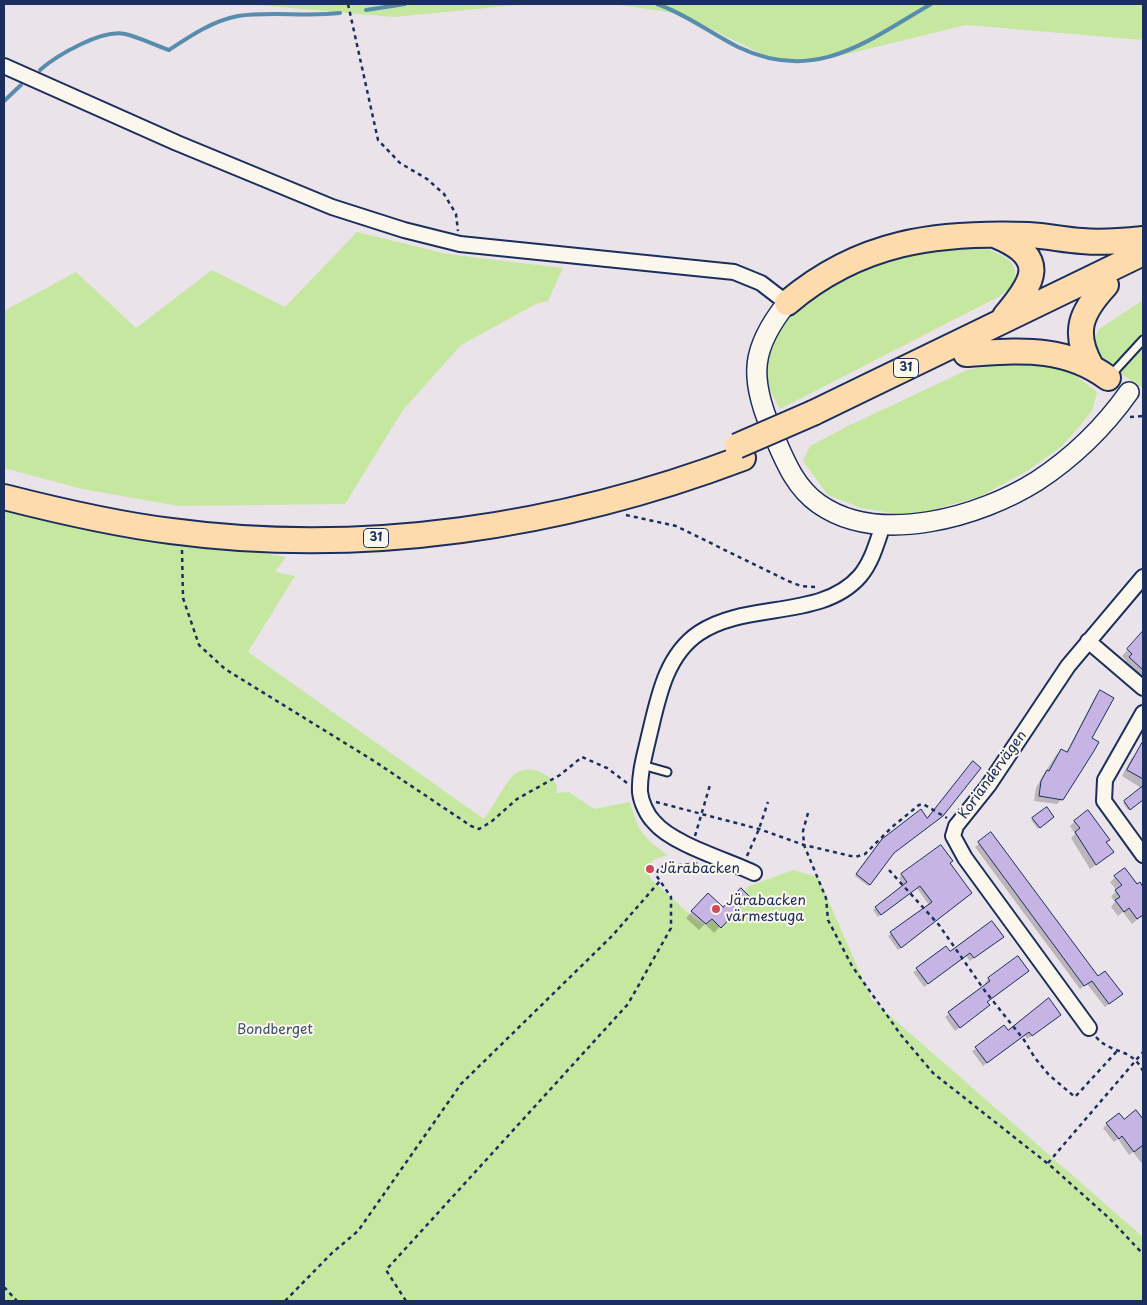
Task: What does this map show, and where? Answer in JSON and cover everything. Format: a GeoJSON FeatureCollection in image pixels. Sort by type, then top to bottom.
{"type":"FeatureCollection","features":[{"type":"Feature","properties":{"kind":"highway"},"geometry":{"type":"LineString","coordinates":[[787,303],[825,274],[852,260],[882,248],[929,239],[1029,235],[1091,242],[1143,239]]}},
{"type":"Feature","properties":{"kind":"highway"},"geometry":{"type":"LineString","coordinates":[[998,236],[1011,242],[1026,255],[1032,272],[1028,288],[999,323]]}},
{"type":"Feature","properties":{"kind":"highway","name":"31"},"geometry":{"type":"LineString","coordinates":[[815,419],[999,323],[1143,253]]}},
{"type":"Feature","properties":{"kind":"highway","name":"31"},"geometry":{"type":"LineString","coordinates":[[4,497],[90,517],[172,532],[252,539],[383,538],[500,525],[591,507],[666,486],[966,354],[1143,267]]}},
{"type":"Feature","properties":{"kind":"highway"},"geometry":{"type":"LineString","coordinates":[[1100,372],[1082,345],[1081,326],[1090,305],[1106,285]]}},
{"type":"Feature","properties":{"kind":"highway"},"geometry":{"type":"LineString","coordinates":[[966,354],[1041,352],[1066,357],[1100,372]]}},
{"type":"Feature","properties":{"kind":"highway","name":"31"},"geometry":{"type":"LineString","coordinates":[[4,483],[92,504],[180,520],[292,527],[384,525],[484,515],[582,496],[740,452]]}},
{"type":"Feature","properties":{"kind":"street"},"geometry":{"type":"LineString","coordinates":[[4,66],[177,143],[332,207],[404,230],[460,244],[734,272],[761,282],[787,303],[763,340],[758,356],[756,385],[760,403],[790,471],[807,494],[825,508],[846,518],[882,525],[916,523],[977,509],[1037,481],[1080,446],[1115,412],[1136,396],[1100,372]]}},
{"type":"Feature","properties":{"kind":"street"},"geometry":{"type":"LineString","coordinates":[[754,873],[693,846],[660,829],[652,821],[640,794],[642,765],[662,684],[673,662],[684,646],[713,624],[732,617],[814,602],[833,596],[848,587],[867,565],[882,525]]}},
{"type":"Feature","properties":{"kind":"street","name":"Koriandervägen"},"geometry":{"type":"LineString","coordinates":[[1089,1028],[965,858],[953,836],[956,826],[988,786],[1068,666],[1143,577]]}},
{"type":"Feature","properties":{"kind":"street"},"geometry":{"type":"LineString","coordinates":[[1088,641],[1143,688]]}},
{"type":"Feature","properties":{"kind":"street"},"geometry":{"type":"LineString","coordinates":[[1143,713],[1105,780],[1104,800],[1143,855]]}},
{"type":"Feature","properties":{"kind":"lane"},"geometry":{"type":"LineString","coordinates":[[1100,372],[1143,340]]}},
{"type":"Feature","properties":{"kind":"lane"},"geometry":{"type":"LineString","coordinates":[[642,765],[667,772]]}},
{"type":"Feature","properties":{"kind":"path"},"geometry":{"type":"LineString","coordinates":[[349,4],[378,140],[400,164],[427,179],[444,194],[456,214],[460,244]]}},
{"type":"Feature","properties":{"kind":"path"},"geometry":{"type":"LineString","coordinates":[[182,548],[183,598],[199,645],[225,669],[374,761],[471,826],[480,829],[492,822],[518,798],[560,776],[582,757],[607,768],[640,794],[661,804],[759,829],[804,845],[855,857],[865,854],[892,826],[923,804],[951,820]]}},
{"type":"Feature","properties":{"kind":"path"},"geometry":{"type":"LineString","coordinates":[[693,846],[710,785]]}},
{"type":"Feature","properties":{"kind":"path"},"geometry":{"type":"LineString","coordinates":[[751,847],[768,802]]}},
{"type":"Feature","properties":{"kind":"path"},"geometry":{"type":"LineString","coordinates":[[808,814],[803,831],[804,845],[826,898],[828,920],[852,966],[901,1034],[933,1072],[1048,1163],[1109,1218],[1143,1254]]}},
{"type":"Feature","properties":{"kind":"path"},"geometry":{"type":"LineString","coordinates":[[406,1301],[386,1270],[628,1004],[671,928],[671,897],[656,875],[660,867],[696,865],[700,863]]}},
{"type":"Feature","properties":{"kind":"path"},"geometry":{"type":"LineString","coordinates":[[889,870],[939,925],[985,991],[1024,1040],[1035,1058],[1049,1075],[1075,1097],[1118,1050]]}},
{"type":"Feature","properties":{"kind":"path"},"geometry":{"type":"LineString","coordinates":[[285,1301],[364,1224],[461,1084],[606,942],[660,881]]}},
{"type":"Feature","properties":{"kind":"path"},"geometry":{"type":"LineString","coordinates":[[1089,1028],[1102,1044],[1137,1059],[1143,1072]]}},
{"type":"Feature","properties":{"kind":"path"},"geometry":{"type":"LineString","coordinates":[[1048,1163],[1143,1052]]}},
{"type":"Feature","properties":{"kind":"path"},"geometry":{"type":"LineString","coordinates":[[4,1287],[16,1301]]}},
{"type":"Feature","properties":{"kind":"green space"},"geometry":{"type":"Polygon","coordinates":[[[245,4],[529,4],[394,17],[245,4]]]}},
{"type":"Feature","properties":{"kind":"green space"},"geometry":{"type":"Polygon","coordinates":[[[612,4],[1143,4],[1143,40],[966,25],[827,59],[774,60],[681,14],[612,4]]]}},
{"type":"Feature","properties":{"kind":"green space"},"geometry":{"type":"Polygon","coordinates":[[[357,232],[447,254],[563,268],[548,301],[536,304],[461,345],[403,410],[345,504],[179,506],[82,489],[4,468],[4,311],[76,272],[136,328],[212,270],[285,307],[357,232]]]}},
{"type":"Feature","properties":{"kind":"green space"},"geometry":{"type":"Polygon","coordinates":[[[934,248],[986,248],[1005,257],[1015,269],[1015,284],[1000,296],[780,409],[771,392],[767,378],[767,358],[772,343],[780,329],[816,293],[842,276],[910,252],[934,248]]]}},
{"type":"Feature","properties":{"kind":"green space"},"geometry":{"type":"Polygon","coordinates":[[[1143,300],[1143,388],[1101,361],[1093,343],[1099,329],[1143,300]]]}},
{"type":"Feature","properties":{"kind":"green space"},"geometry":{"type":"Polygon","coordinates":[[[1019,361],[1070,371],[1097,392],[1092,411],[1062,446],[1027,471],[979,497],[910,516],[861,508],[828,495],[803,461],[810,446],[967,370],[1019,361]]]}},
{"type":"Feature","properties":{"kind":"green space","name":"Bondberget"},"geometry":{"type":"Polygon","coordinates":[[[4,509],[286,557],[275,572],[295,576],[248,652],[484,819],[512,776],[522,770],[533,770],[544,774],[557,785],[556,793],[569,792],[594,809],[630,802],[643,833],[653,844],[668,855],[655,859],[647,868],[651,879],[696,920],[707,925],[749,886],[793,870],[818,877],[872,1000],[1143,1237],[1143,1301],[4,1301],[4,509]]]}},
{"type":"Feature","properties":{"kind":"building"},"geometry":{"type":"Polygon","coordinates":[[[1143,631],[1143,670],[1129,657],[1132,654],[1127,649],[1143,631]]]}},
{"type":"Feature","properties":{"kind":"building"},"geometry":{"type":"Polygon","coordinates":[[[1100,690],[1114,698],[1092,738],[1099,742],[1094,751],[1063,800],[1039,796],[1041,781],[1047,770],[1049,771],[1061,749],[1067,752],[1100,690]]]}},
{"type":"Feature","properties":{"kind":"building"},"geometry":{"type":"Polygon","coordinates":[[[1143,741],[1143,779],[1127,770],[1143,741]]]}},
{"type":"Feature","properties":{"kind":"building"},"geometry":{"type":"Polygon","coordinates":[[[973,761],[981,768],[943,816],[894,853],[870,885],[856,874],[882,839],[921,809],[927,818],[973,761]]]}},
{"type":"Feature","properties":{"kind":"building"},"geometry":{"type":"Polygon","coordinates":[[[1143,786],[1143,800],[1130,810],[1124,801],[1143,786]]]}},
{"type":"Feature","properties":{"kind":"building"},"geometry":{"type":"Polygon","coordinates":[[[1047,807],[1054,817],[1040,828],[1032,818],[1047,807]]]}},
{"type":"Feature","properties":{"kind":"building"},"geometry":{"type":"Polygon","coordinates":[[[1088,810],[1110,840],[1106,842],[1114,852],[1096,865],[1075,832],[1080,828],[1074,821],[1088,810]]]}},
{"type":"Feature","properties":{"kind":"building"},"geometry":{"type":"Polygon","coordinates":[[[991,832],[1098,976],[1105,971],[1123,994],[1109,1004],[1092,981],[1084,986],[978,842],[991,832]]]}},
{"type":"Feature","properties":{"kind":"building"},"geometry":{"type":"Polygon","coordinates":[[[941,845],[953,861],[950,863],[972,893],[901,948],[890,932],[932,902],[920,886],[881,915],[875,907],[907,882],[901,874],[941,845]]]}},
{"type":"Feature","properties":{"kind":"building"},"geometry":{"type":"Polygon","coordinates":[[[1125,868],[1137,884],[1140,882],[1143,887],[1143,915],[1137,919],[1129,908],[1124,912],[1115,900],[1120,897],[1115,890],[1122,885],[1114,876],[1125,868]]]}},
{"type":"Feature","properties":{"kind":"building","name":"Järabacken värmestuga"},"geometry":{"type":"Polygon","coordinates":[[[741,888],[750,897],[721,928],[712,919],[706,924],[691,911],[708,893],[723,907],[741,888]]]}},
{"type":"Feature","properties":{"kind":"building"},"geometry":{"type":"Polygon","coordinates":[[[992,921],[1004,937],[974,958],[970,953],[928,984],[916,968],[946,946],[950,951],[992,921]]]}},
{"type":"Feature","properties":{"kind":"building"},"geometry":{"type":"Polygon","coordinates":[[[1018,956],[1029,971],[987,1002],[990,1005],[960,1028],[948,1012],[990,981],[988,978],[1018,956]]]}},
{"type":"Feature","properties":{"kind":"building"},"geometry":{"type":"Polygon","coordinates":[[[1049,998],[1061,1015],[1032,1036],[1029,1032],[987,1063],[975,1047],[1004,1025],[1008,1030],[1049,998]]]}},
{"type":"Feature","properties":{"kind":"building"},"geometry":{"type":"Polygon","coordinates":[[[1136,1110],[1143,1119],[1143,1145],[1134,1152],[1122,1136],[1119,1139],[1106,1123],[1119,1113],[1124,1119],[1136,1110]]]}},
{"type":"Feature","properties":{"kind":"waterway"},"geometry":{"type":"LineString","coordinates":[[366,10],[405,4]]}},
{"type":"Feature","properties":{"kind":"waterway"},"geometry":{"type":"LineString","coordinates":[[657,4],[678,13],[738,47],[766,57],[792,61],[816,60],[839,54],[862,44],[931,4]]}},
{"type":"Feature","properties":{"kind":"waterway"},"geometry":{"type":"LineString","coordinates":[[40,70],[57,57],[80,44],[104,35],[125,34],[169,50],[193,34],[228,18],[262,14],[340,13]]}},
{"type":"Feature","properties":{"kind":"waterway"},"geometry":{"type":"LineString","coordinates":[[4,101],[21,85]]}},
{"type":"Feature","properties":{"kind":"place","name":"Järabacken"},"geometry":{"type":"Point","coordinates":[650,869]}},
{"type":"Feature","properties":{"kind":"place","name":"Järabacken värmestuga"},"geometry":{"type":"Point","coordinates":[716,909]}}]}
